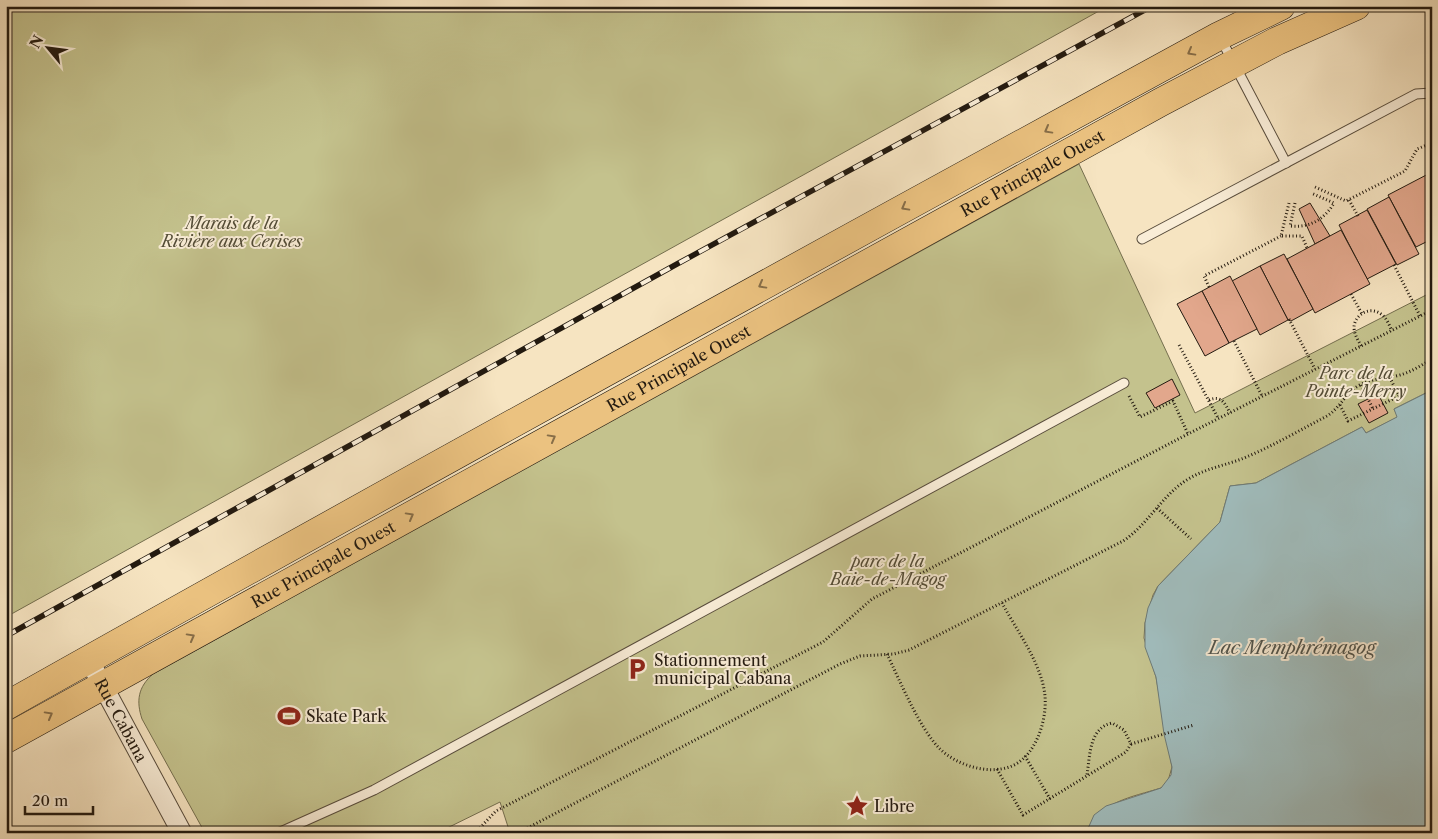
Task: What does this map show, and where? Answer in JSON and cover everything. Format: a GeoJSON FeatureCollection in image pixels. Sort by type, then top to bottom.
{"type":"FeatureCollection","features":[{"type":"Feature","properties":{"kind":"main road","name":"Rue Principale Ouest"},"geometry":{"type":"LineString","coordinates":[[6,706],[719,308],[1220,36],[1281,6]]}},
{"type":"Feature","properties":{"kind":"main road","name":"Rue Principale Ouest"},"geometry":{"type":"LineString","coordinates":[[6,740],[1234,64],[1277,41],[1356,6]]}},
{"type":"Feature","properties":{"kind":"street","name":"Rue Cabana"},"geometry":{"type":"LineString","coordinates":[[89,660],[182,833]]}},
{"type":"Feature","properties":{"kind":"lane"},"geometry":{"type":"LineString","coordinates":[[1220,36],[1286,163]]}},
{"type":"Feature","properties":{"kind":"lane"},"geometry":{"type":"LineString","coordinates":[[1142,240],[1416,94],[1432,93]]}},
{"type":"Feature","properties":{"kind":"lane"},"geometry":{"type":"LineString","coordinates":[[278,833],[374,790],[1124,383]]}},
{"type":"Feature","properties":{"kind":"path"},"geometry":{"type":"LineString","coordinates":[[1315,187],[1346,201],[1349,200],[1406,171],[1417,149],[1432,143]]}},
{"type":"Feature","properties":{"kind":"path"},"geometry":{"type":"LineString","coordinates":[[1295,203],[1290,226],[1302,226],[1318,220],[1334,203],[1311,193]]}},
{"type":"Feature","properties":{"kind":"path"},"geometry":{"type":"LineString","coordinates":[[1349,200],[1358,216]]}},
{"type":"Feature","properties":{"kind":"path"},"geometry":{"type":"LineString","coordinates":[[1281,236],[1289,204]]}},
{"type":"Feature","properties":{"kind":"path"},"geometry":{"type":"LineString","coordinates":[[1209,287],[1204,276],[1281,236],[1302,236],[1307,248]]}},
{"type":"Feature","properties":{"kind":"path"},"geometry":{"type":"LineString","coordinates":[[1394,265],[1420,316]]}},
{"type":"Feature","properties":{"kind":"path"},"geometry":{"type":"LineString","coordinates":[[1352,294],[1362,314]]}},
{"type":"Feature","properties":{"kind":"path"},"geometry":{"type":"LineString","coordinates":[[476,833],[496,811],[823,642],[872,599],[1218,418],[1432,310]]}},
{"type":"Feature","properties":{"kind":"path"},"geometry":{"type":"LineString","coordinates":[[1361,346],[1354,327],[1356,320],[1362,314],[1371,311],[1381,314],[1392,331]]}},
{"type":"Feature","properties":{"kind":"path"},"geometry":{"type":"LineString","coordinates":[[1289,319],[1315,369]]}},
{"type":"Feature","properties":{"kind":"path"},"geometry":{"type":"LineString","coordinates":[[1234,341],[1262,396]]}},
{"type":"Feature","properties":{"kind":"path"},"geometry":{"type":"LineString","coordinates":[[1179,345],[1218,418]]}},
{"type":"Feature","properties":{"kind":"path"},"geometry":{"type":"LineString","coordinates":[[518,833],[840,664],[860,656],[909,650],[1123,541],[1134,533],[1176,487],[1189,478],[1252,454],[1327,416],[1340,405],[1351,391],[1362,385],[1381,377],[1405,373],[1432,359]]}},
{"type":"Feature","properties":{"kind":"path"},"geometry":{"type":"LineString","coordinates":[[1340,405],[1348,421],[1399,396],[1389,376]]}},
{"type":"Feature","properties":{"kind":"path"},"geometry":{"type":"LineString","coordinates":[[1124,383],[1140,417],[1174,402],[1188,434]]}},
{"type":"Feature","properties":{"kind":"path"},"geometry":{"type":"LineString","coordinates":[[1362,385],[1373,409]]}},
{"type":"Feature","properties":{"kind":"path"},"geometry":{"type":"LineString","coordinates":[[1209,400],[1216,398],[1221,400],[1230,413]]}},
{"type":"Feature","properties":{"kind":"path"},"geometry":{"type":"LineString","coordinates":[[1157,508],[1191,539]]}},
{"type":"Feature","properties":{"kind":"path"},"geometry":{"type":"LineString","coordinates":[[887,654],[930,737],[950,758],[964,765],[983,769],[997,769],[1017,764],[1025,756],[1040,732],[1044,717],[1045,697],[1036,666],[1002,603]]}},
{"type":"Feature","properties":{"kind":"path"},"geometry":{"type":"LineString","coordinates":[[1087,775],[1093,738],[1102,727],[1112,723],[1118,725],[1124,730],[1131,744]]}},
{"type":"Feature","properties":{"kind":"path"},"geometry":{"type":"LineString","coordinates":[[997,769],[1023,815],[1126,752],[1131,744],[1194,724]]}},
{"type":"Feature","properties":{"kind":"path"},"geometry":{"type":"LineString","coordinates":[[1025,756],[1050,799]]}},
{"type":"Feature","properties":{"kind":"green space","name":"Marais de la Rivière aux Cerises"},"geometry":{"type":"Polygon","coordinates":[[[6,6],[1108,6],[6,617],[6,6]]]}},
{"type":"Feature","properties":{"kind":"green space","name":"parc de la Baie-de-Magog"},"geometry":{"type":"Polygon","coordinates":[[[1079,164],[1195,413],[1432,292],[1432,390],[1394,409],[1398,417],[1366,433],[1362,427],[1256,483],[1230,486],[1220,522],[1158,586],[1153,595],[1145,623],[1144,638],[1156,677],[1172,767],[1168,781],[1161,788],[1117,802],[1107,808],[1091,823],[1086,833],[510,833],[500,802],[437,833],[205,833],[142,719],[139,706],[141,689],[153,674],[1079,164]]]}},
{"type":"Feature","properties":{"kind":"water","name":"Lac Memphrémagog"},"geometry":{"type":"Polygon","coordinates":[[[1432,390],[1432,833],[1086,833],[1094,815],[1106,806],[1161,788],[1171,775],[1172,767],[1164,734],[1156,677],[1145,647],[1145,623],[1148,608],[1158,586],[1220,522],[1230,486],[1256,483],[1362,427],[1366,433],[1397,417],[1394,409],[1432,390]]]}},
{"type":"Feature","properties":{"kind":"building"},"geometry":{"type":"Polygon","coordinates":[[[1432,172],[1432,239],[1416,247],[1388,195],[1432,172]]]}},
{"type":"Feature","properties":{"kind":"building"},"geometry":{"type":"Polygon","coordinates":[[[1389,197],[1419,254],[1397,265],[1367,209],[1389,197]]]}},
{"type":"Feature","properties":{"kind":"building"},"geometry":{"type":"Polygon","coordinates":[[[1310,203],[1330,236],[1315,244],[1299,209],[1310,203]]]}},
{"type":"Feature","properties":{"kind":"building"},"geometry":{"type":"Polygon","coordinates":[[[1367,210],[1396,264],[1367,279],[1339,225],[1367,210]]]}},
{"type":"Feature","properties":{"kind":"building"},"geometry":{"type":"Polygon","coordinates":[[[1341,230],[1370,284],[1315,313],[1287,259],[1341,230]]]}},
{"type":"Feature","properties":{"kind":"building"},"geometry":{"type":"Polygon","coordinates":[[[1284,254],[1313,309],[1291,321],[1288,320],[1260,266],[1284,254]]]}},
{"type":"Feature","properties":{"kind":"building"},"geometry":{"type":"Polygon","coordinates":[[[1260,266],[1288,320],[1260,335],[1232,281],[1260,266]]]}},
{"type":"Feature","properties":{"kind":"building"},"geometry":{"type":"Polygon","coordinates":[[[1230,276],[1257,329],[1229,343],[1202,291],[1230,276]]]}},
{"type":"Feature","properties":{"kind":"building"},"geometry":{"type":"Polygon","coordinates":[[[1202,291],[1229,343],[1205,356],[1177,304],[1202,291]]]}},
{"type":"Feature","properties":{"kind":"building"},"geometry":{"type":"Polygon","coordinates":[[[1172,379],[1180,395],[1155,408],[1146,393],[1172,379]]]}},
{"type":"Feature","properties":{"kind":"building"},"geometry":{"type":"Polygon","coordinates":[[[1378,394],[1388,413],[1369,423],[1358,404],[1378,394]]]}},
{"type":"Feature","properties":{"kind":"railway"},"geometry":{"type":"LineString","coordinates":[[6,636],[677,264],[1152,6]]}},
{"type":"Feature","properties":{"kind":"place","name":"Stationnement municipal Cabana"},"geometry":{"type":"Point","coordinates":[637,669]}},
{"type":"Feature","properties":{"kind":"place","name":"Skate Park"},"geometry":{"type":"Point","coordinates":[289,716]}},
{"type":"Feature","properties":{"kind":"place","name":"Libre"},"geometry":{"type":"Point","coordinates":[857,806]}},
{"type":"Feature","properties":{"kind":"park label","name":"Parc de la Pointe-Merry"},"geometry":{"type":"Point","coordinates":[1356,382]}}]}
